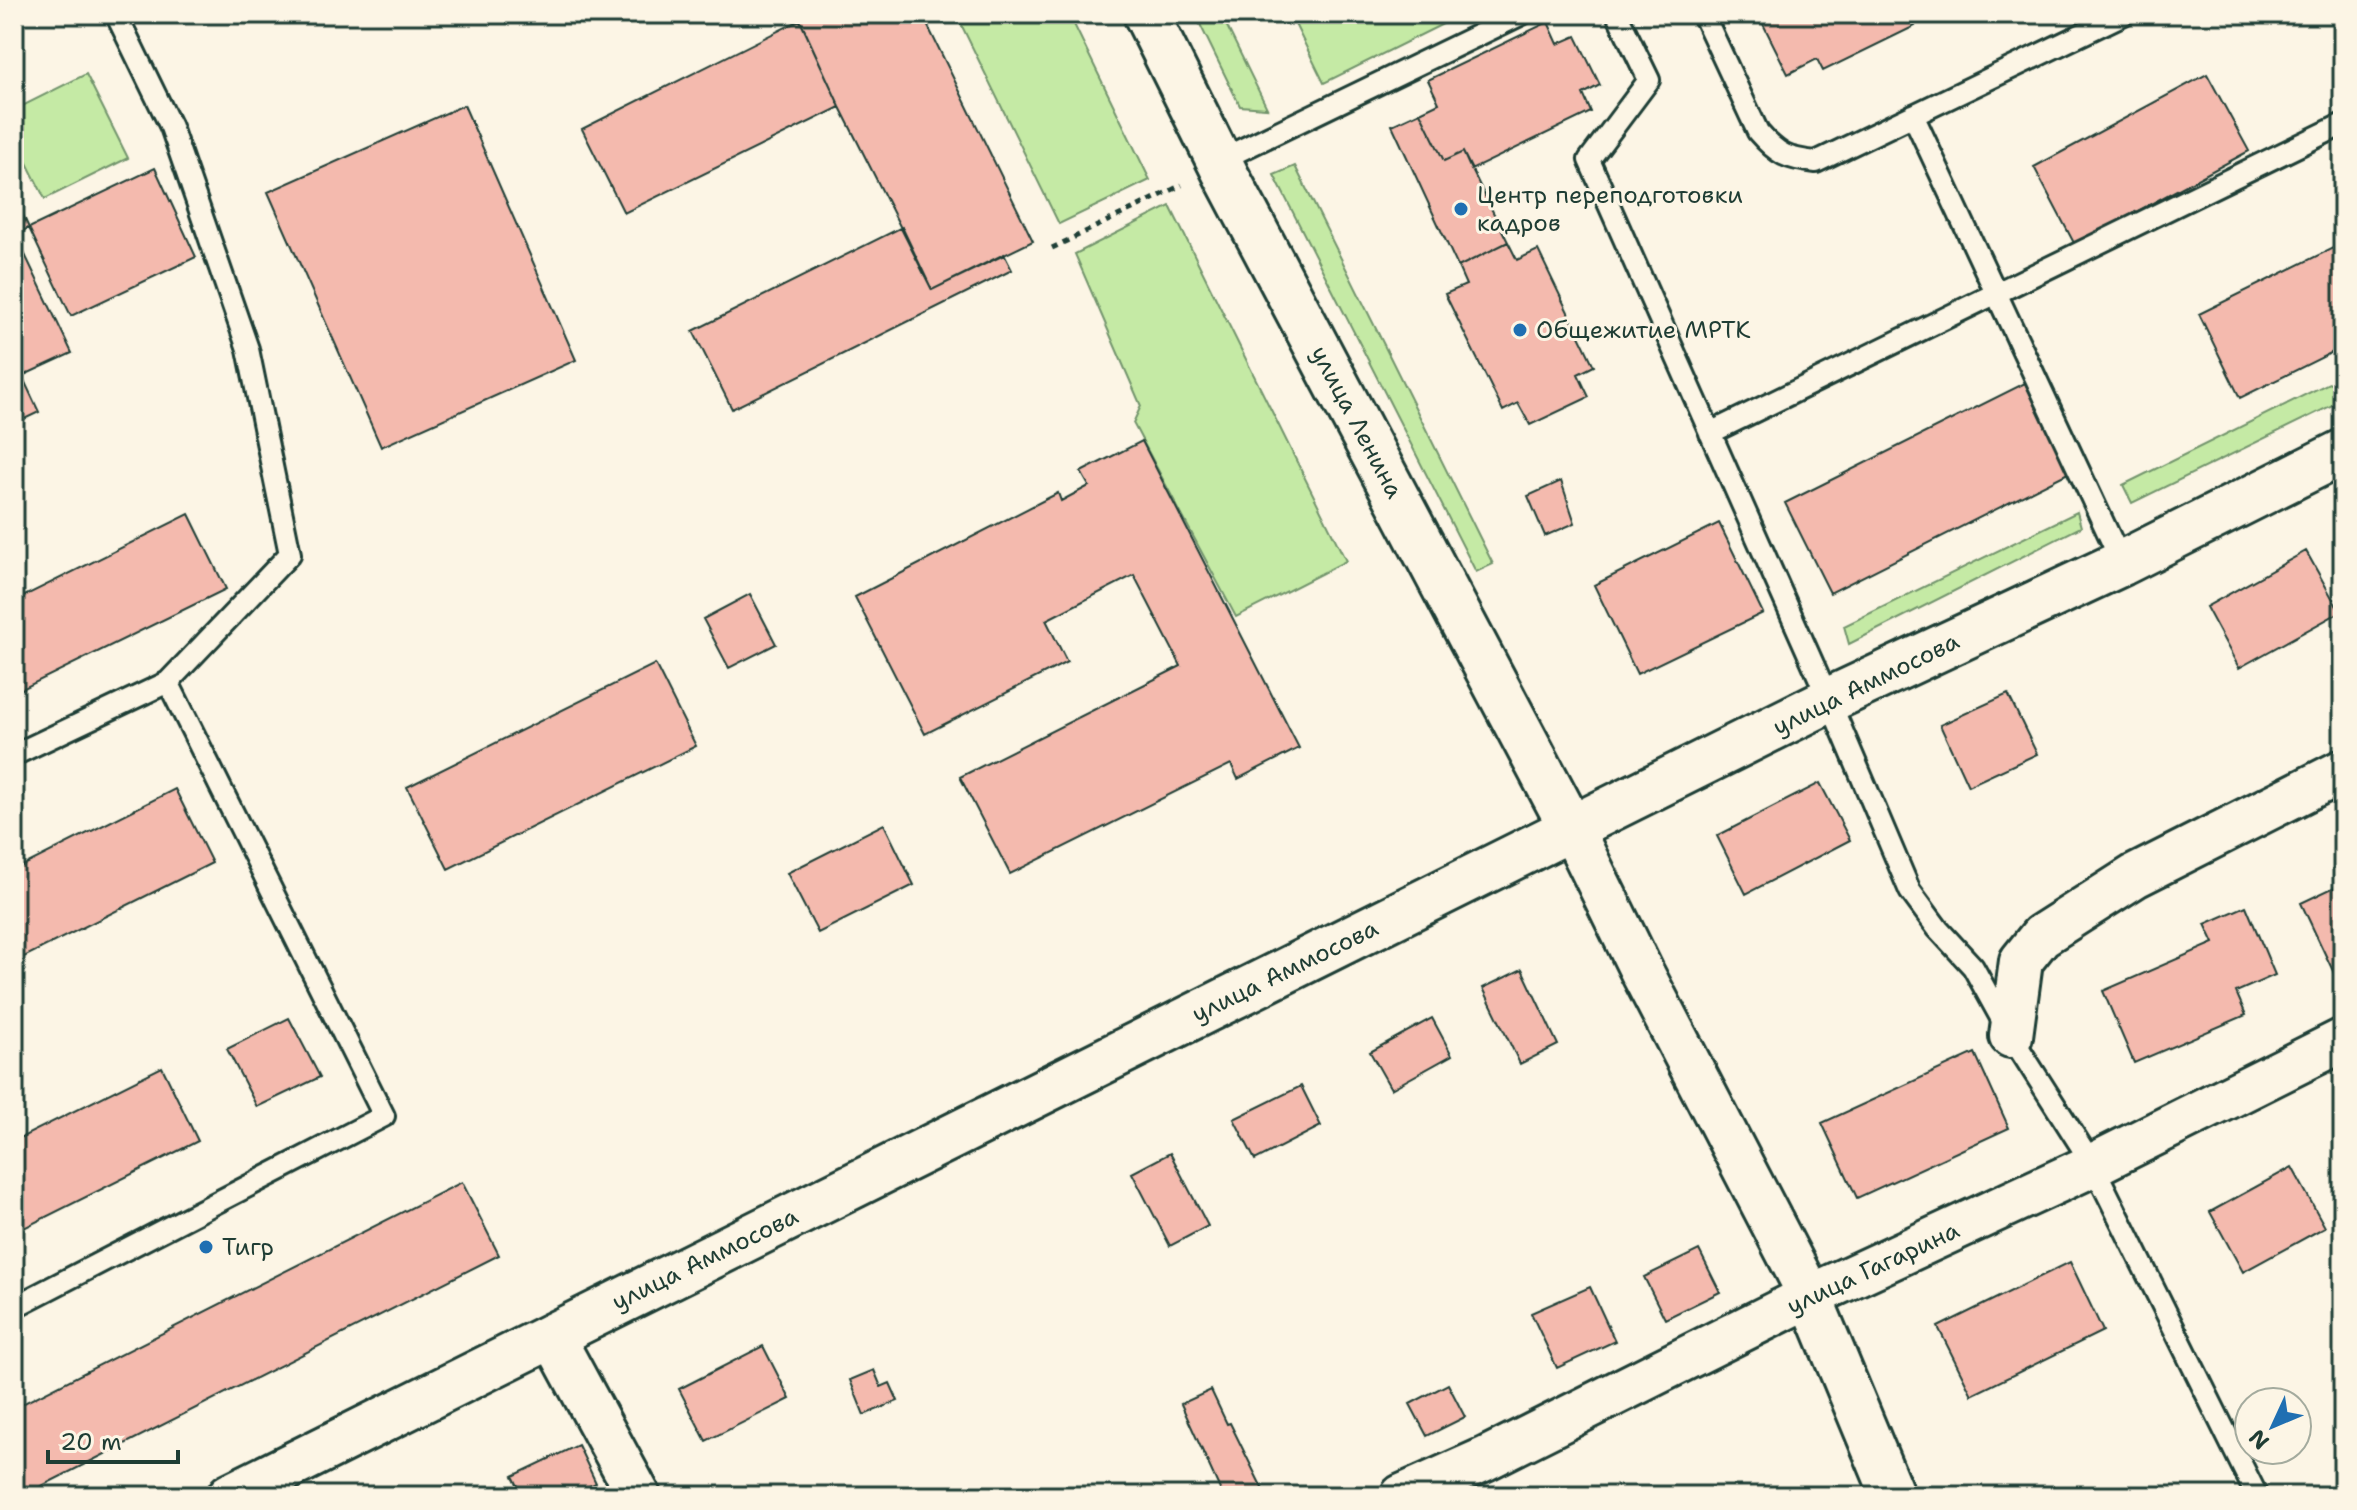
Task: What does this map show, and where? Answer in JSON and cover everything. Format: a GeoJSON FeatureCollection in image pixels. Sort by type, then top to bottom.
{"type":"FeatureCollection","features":[{"type":"Feature","properties":{"kind":"main road","name":"улица Ленина"},"geometry":{"type":"LineString","coordinates":[[1146,14],[1201,172],[1572,829]]}},
{"type":"Feature","properties":{"kind":"main road","name":"улица Аммосова"},"geometry":{"type":"LineString","coordinates":[[230,1496],[1829,700],[2122,563],[2343,452]]}},
{"type":"Feature","properties":{"kind":"street"},"geometry":{"type":"LineString","coordinates":[[2011,1036],[2021,961],[2041,936],[2135,876],[2343,771]]}},
{"type":"Feature","properties":{"kind":"street"},"geometry":{"type":"LineString","coordinates":[[1572,829],[1643,974],[1810,1296],[1893,1496]]}},
{"type":"Feature","properties":{"kind":"street","name":"улица Гагарина"},"geometry":{"type":"LineString","coordinates":[[1402,1496],[1485,1459],[1810,1296],[2093,1165],[2343,1040]]}},
{"type":"Feature","properties":{"kind":"street"},"geometry":{"type":"LineString","coordinates":[[552,1335],[639,1496]]}},
{"type":"Feature","properties":{"kind":"lane"},"geometry":{"type":"LineString","coordinates":[[14,755],[168,682],[290,554],[248,349],[171,127],[116,14]]}},
{"type":"Feature","properties":{"kind":"lane"},"geometry":{"type":"LineString","coordinates":[[1201,172],[1522,14]]}},
{"type":"Feature","properties":{"kind":"lane"},"geometry":{"type":"LineString","coordinates":[[1617,14],[1649,80],[1589,160],[1829,700],[1910,891],[1938,929],[1973,967],[2011,1036],[2093,1165],[2257,1496]]}},
{"type":"Feature","properties":{"kind":"lane"},"geometry":{"type":"LineString","coordinates":[[1703,14],[1758,132],[1772,148],[1791,160],[1816,162],[2124,14]]}},
{"type":"Feature","properties":{"kind":"lane"},"geometry":{"type":"LineString","coordinates":[[1913,115],[2122,563]]}},
{"type":"Feature","properties":{"kind":"lane"},"geometry":{"type":"LineString","coordinates":[[1710,433],[2343,124]]}},
{"type":"Feature","properties":{"kind":"lane"},"geometry":{"type":"LineString","coordinates":[[14,1307],[384,1116],[168,682]]}},
{"type":"Feature","properties":{"kind":"path"},"geometry":{"type":"LineString","coordinates":[[1052,248],[1201,172]]}},
{"type":"Feature","properties":{"kind":"green space"},"geometry":{"type":"Polygon","coordinates":[[[956,14],[1069,14],[1150,180],[1059,224],[956,14]]]}},
{"type":"Feature","properties":{"kind":"green space"},"geometry":{"type":"Polygon","coordinates":[[[1195,14],[1221,14],[1267,108],[1240,106],[1195,14]]]}},
{"type":"Feature","properties":{"kind":"green space"},"geometry":{"type":"Polygon","coordinates":[[[1290,14],[1463,14],[1324,83],[1290,14]]]}},
{"type":"Feature","properties":{"kind":"green space"},"geometry":{"type":"Polygon","coordinates":[[[86,74],[128,158],[45,199],[14,137],[14,110],[86,74]]]}},
{"type":"Feature","properties":{"kind":"green space"},"geometry":{"type":"Polygon","coordinates":[[[1295,166],[1493,564],[1476,572],[1274,175],[1295,166]]]}},
{"type":"Feature","properties":{"kind":"green space"},"geometry":{"type":"Polygon","coordinates":[[[1170,206],[1346,561],[1236,617],[1133,423],[1141,406],[1075,254],[1170,206]]]}},
{"type":"Feature","properties":{"kind":"green space"},"geometry":{"type":"Polygon","coordinates":[[[2343,376],[2343,400],[2132,503],[2123,485],[2343,376]]]}},
{"type":"Feature","properties":{"kind":"green space"},"geometry":{"type":"Polygon","coordinates":[[[2077,512],[2081,527],[1849,644],[1844,626],[2077,512]]]}},
{"type":"Feature","properties":{"kind":"building"},"geometry":{"type":"Polygon","coordinates":[[[797,14],[922,14],[1033,241],[932,290],[797,14]]]}},
{"type":"Feature","properties":{"kind":"building"},"geometry":{"type":"Polygon","coordinates":[[[1758,14],[1910,14],[1915,26],[1823,71],[1817,59],[1788,74],[1758,14]]]}},
{"type":"Feature","properties":{"kind":"building"},"geometry":{"type":"Polygon","coordinates":[[[800,20],[840,107],[624,213],[582,129],[800,20]]]}},
{"type":"Feature","properties":{"kind":"building"},"geometry":{"type":"Polygon","coordinates":[[[1548,22],[1558,44],[1576,36],[1600,85],[1583,94],[1591,112],[1471,170],[1463,152],[1444,161],[1420,112],[1439,103],[1428,80],[1548,22]]]}},
{"type":"Feature","properties":{"kind":"building"},"geometry":{"type":"Polygon","coordinates":[[[2207,74],[2249,151],[2075,245],[2034,167],[2207,74]]]}},
{"type":"Feature","properties":{"kind":"building"},"geometry":{"type":"Polygon","coordinates":[[[464,105],[576,360],[381,447],[268,192],[464,105]]]}},
{"type":"Feature","properties":{"kind":"building","name":"Центр переподготовки кадров"},"geometry":{"type":"Polygon","coordinates":[[[1420,112],[1444,161],[1463,152],[1508,242],[1458,267],[1392,125],[1420,112]]]}},
{"type":"Feature","properties":{"kind":"building"},"geometry":{"type":"Polygon","coordinates":[[[155,168],[196,257],[71,316],[29,228],[155,168]]]}},
{"type":"Feature","properties":{"kind":"building"},"geometry":{"type":"Polygon","coordinates":[[[14,196],[29,228],[14,235],[14,196]]]}},
{"type":"Feature","properties":{"kind":"building"},"geometry":{"type":"Polygon","coordinates":[[[902,227],[932,290],[1004,254],[1012,270],[732,409],[693,331],[902,227]]]}},
{"type":"Feature","properties":{"kind":"building"},"geometry":{"type":"Polygon","coordinates":[[[18,240],[72,353],[22,376],[39,412],[14,424],[14,242],[18,240]]]}},
{"type":"Feature","properties":{"kind":"building","name":"Общежитие МРТК"},"geometry":{"type":"Polygon","coordinates":[[[1508,242],[1517,260],[1538,250],[1594,366],[1578,374],[1589,397],[1530,425],[1518,403],[1503,411],[1445,294],[1466,285],[1458,267],[1508,242]]]}},
{"type":"Feature","properties":{"kind":"building"},"geometry":{"type":"Polygon","coordinates":[[[2343,243],[2343,347],[2240,398],[2199,314],[2343,243]]]}},
{"type":"Feature","properties":{"kind":"building"},"geometry":{"type":"Polygon","coordinates":[[[2025,383],[2070,472],[1830,593],[1785,503],[2025,383]]]}},
{"type":"Feature","properties":{"kind":"building"},"geometry":{"type":"Polygon","coordinates":[[[1142,441],[1299,748],[1238,779],[1231,764],[1010,874],[960,777],[1181,666],[1134,575],[1046,620],[1067,662],[925,734],[855,597],[1058,493],[1061,501],[1089,486],[1081,472],[1142,441]]]}},
{"type":"Feature","properties":{"kind":"building"},"geometry":{"type":"Polygon","coordinates":[[[1561,481],[1575,523],[1545,536],[1528,496],[1561,481]]]}},
{"type":"Feature","properties":{"kind":"building"},"geometry":{"type":"Polygon","coordinates":[[[189,514],[226,589],[14,693],[14,601],[189,514]]]}},
{"type":"Feature","properties":{"kind":"building"},"geometry":{"type":"Polygon","coordinates":[[[1719,523],[1763,613],[1637,674],[1594,585],[1719,523]]]}},
{"type":"Feature","properties":{"kind":"building"},"geometry":{"type":"Polygon","coordinates":[[[2306,551],[2340,612],[2239,668],[2206,607],[2306,551]]]}},
{"type":"Feature","properties":{"kind":"building"},"geometry":{"type":"Polygon","coordinates":[[[750,594],[776,644],[729,668],[703,619],[750,594]]]}},
{"type":"Feature","properties":{"kind":"building"},"geometry":{"type":"Polygon","coordinates":[[[655,664],[696,746],[448,869],[407,787],[655,664]]]}},
{"type":"Feature","properties":{"kind":"building"},"geometry":{"type":"Polygon","coordinates":[[[2008,694],[2037,754],[1968,786],[1940,725],[2008,694]]]}},
{"type":"Feature","properties":{"kind":"building"},"geometry":{"type":"Polygon","coordinates":[[[1820,783],[1850,840],[1746,894],[1717,836],[1820,783]]]}},
{"type":"Feature","properties":{"kind":"building"},"geometry":{"type":"Polygon","coordinates":[[[175,789],[212,863],[14,962],[14,870],[175,789]]]}},
{"type":"Feature","properties":{"kind":"building"},"geometry":{"type":"Polygon","coordinates":[[[884,824],[914,885],[818,933],[787,873],[884,824]]]}},
{"type":"Feature","properties":{"kind":"building"},"geometry":{"type":"Polygon","coordinates":[[[2343,883],[2343,968],[2334,973],[2301,903],[2343,883]]]}},
{"type":"Feature","properties":{"kind":"building"},"geometry":{"type":"Polygon","coordinates":[[[2246,906],[2275,975],[2236,992],[2246,1015],[2134,1063],[2103,991],[2214,943],[2205,924],[2246,906]]]}},
{"type":"Feature","properties":{"kind":"building"},"geometry":{"type":"Polygon","coordinates":[[[1522,969],[1558,1045],[1520,1064],[1483,988],[1522,969]]]}},
{"type":"Feature","properties":{"kind":"building"},"geometry":{"type":"Polygon","coordinates":[[[289,1018],[320,1077],[257,1107],[227,1049],[289,1018]]]}},
{"type":"Feature","properties":{"kind":"building"},"geometry":{"type":"Polygon","coordinates":[[[1432,1018],[1452,1055],[1391,1089],[1370,1052],[1432,1018]]]}},
{"type":"Feature","properties":{"kind":"building"},"geometry":{"type":"Polygon","coordinates":[[[1975,1053],[2009,1128],[1857,1198],[1822,1123],[1975,1053]]]}},
{"type":"Feature","properties":{"kind":"building"},"geometry":{"type":"Polygon","coordinates":[[[162,1067],[198,1141],[14,1233],[14,1141],[162,1067]]]}},
{"type":"Feature","properties":{"kind":"building"},"geometry":{"type":"Polygon","coordinates":[[[1301,1086],[1321,1126],[1255,1160],[1234,1119],[1301,1086]]]}},
{"type":"Feature","properties":{"kind":"building"},"geometry":{"type":"Polygon","coordinates":[[[1170,1153],[1208,1226],[1170,1246],[1132,1173],[1170,1153]]]}},
{"type":"Feature","properties":{"kind":"building"},"geometry":{"type":"Polygon","coordinates":[[[2292,1167],[2325,1227],[2243,1272],[2210,1212],[2292,1167]]]}},
{"type":"Feature","properties":{"kind":"building"},"geometry":{"type":"Polygon","coordinates":[[[462,1182],[499,1255],[22,1496],[14,1496],[14,1408],[462,1182]]]}},
{"type":"Feature","properties":{"kind":"building"},"geometry":{"type":"Polygon","coordinates":[[[1699,1250],[1720,1292],[1665,1319],[1644,1277],[1699,1250]]]}},
{"type":"Feature","properties":{"kind":"building"},"geometry":{"type":"Polygon","coordinates":[[[2070,1262],[2103,1331],[1972,1395],[1938,1327],[2070,1262]]]}},
{"type":"Feature","properties":{"kind":"building"},"geometry":{"type":"Polygon","coordinates":[[[1590,1287],[1615,1341],[1557,1368],[1531,1313],[1590,1287]]]}},
{"type":"Feature","properties":{"kind":"building"},"geometry":{"type":"Polygon","coordinates":[[[763,1346],[790,1399],[706,1441],[679,1389],[763,1346]]]}},
{"type":"Feature","properties":{"kind":"building"},"geometry":{"type":"Polygon","coordinates":[[[874,1370],[881,1387],[890,1383],[898,1401],[864,1415],[850,1380],[874,1370]]]}},
{"type":"Feature","properties":{"kind":"building"},"geometry":{"type":"Polygon","coordinates":[[[1448,1384],[1465,1417],[1427,1436],[1410,1404],[1448,1384]]]}},
{"type":"Feature","properties":{"kind":"building"},"geometry":{"type":"Polygon","coordinates":[[[1211,1390],[1266,1496],[1223,1496],[1181,1404],[1211,1390]]]}},
{"type":"Feature","properties":{"kind":"building"},"geometry":{"type":"Polygon","coordinates":[[[578,1445],[596,1483],[569,1496],[523,1496],[513,1476],[578,1445]]]}},
{"type":"Feature","properties":{"kind":"place","name":"Центр переподготовки кадров"},"geometry":{"type":"Point","coordinates":[1461,209]}},
{"type":"Feature","properties":{"kind":"place","name":"Общежитие МРТК"},"geometry":{"type":"Point","coordinates":[1520,330]}},
{"type":"Feature","properties":{"kind":"place","name":"Тигр"},"geometry":{"type":"Point","coordinates":[206,1247]}}]}
